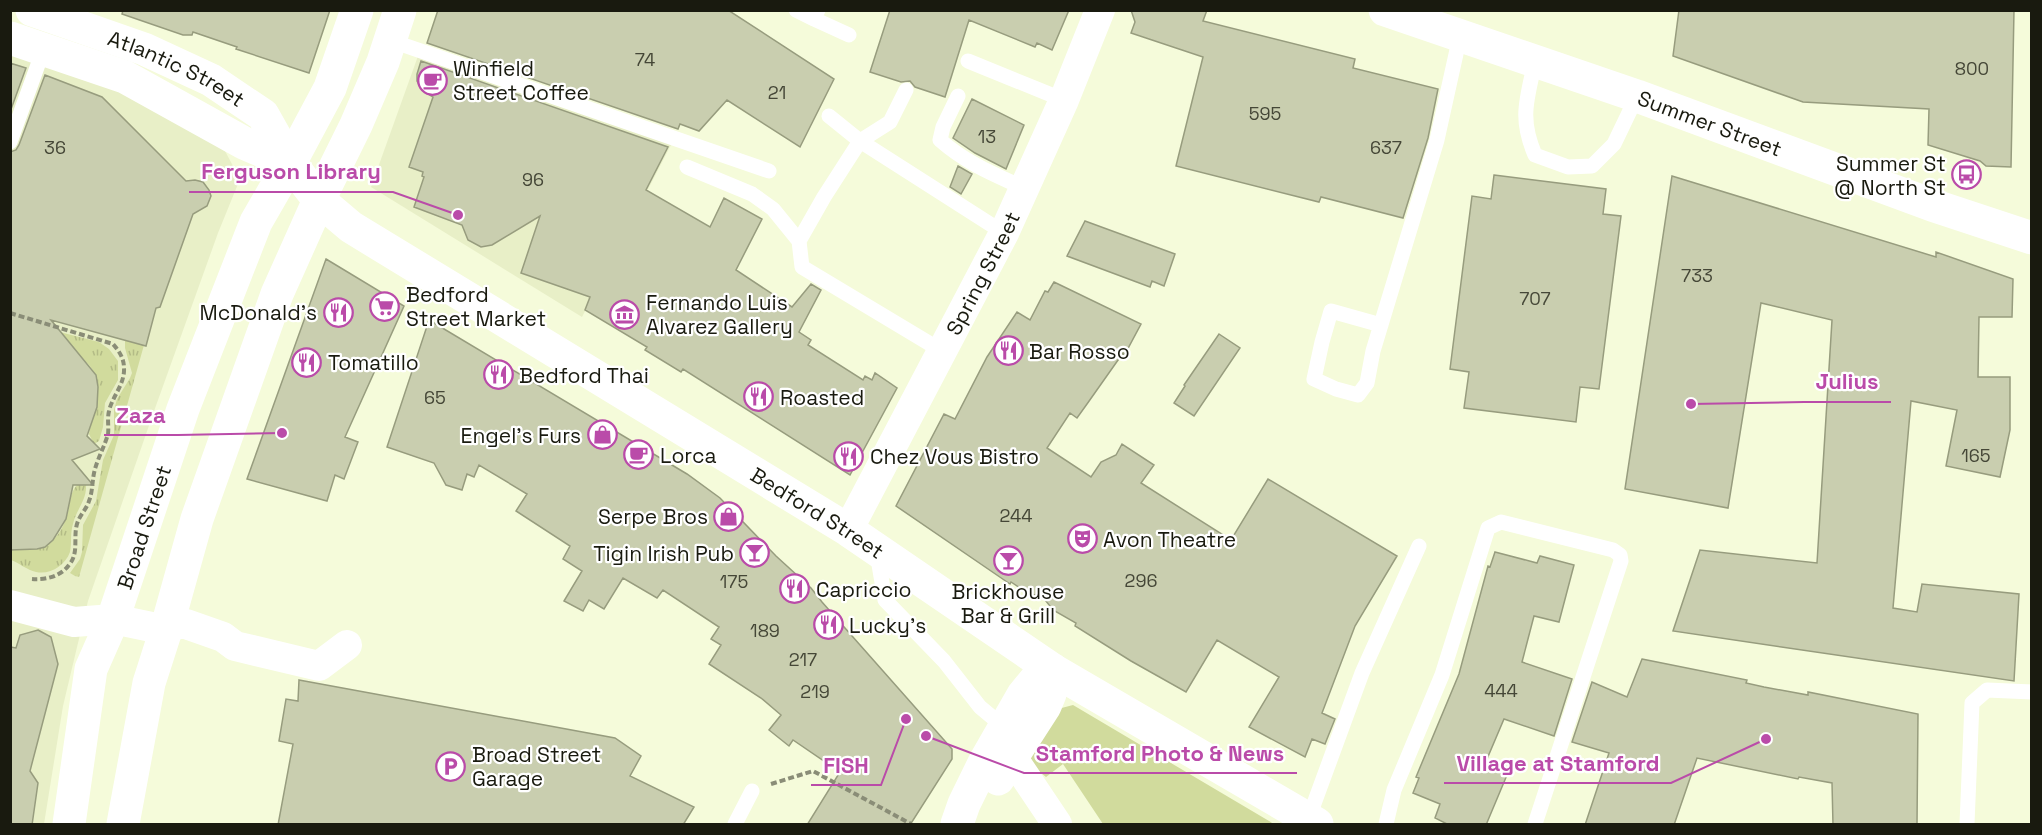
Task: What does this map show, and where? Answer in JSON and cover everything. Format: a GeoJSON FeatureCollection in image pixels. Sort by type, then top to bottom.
{"type":"FeatureCollection","features":[{"type":"Feature","properties":{"kind":"main road","name":"Atlantic Street"},"geometry":{"type":"LineString","coordinates":[[32,10],[144,49],[211,80],[263,115],[290,163],[319,200]]}},
{"type":"Feature","properties":{"kind":"main road","name":"Broad Street"},"geometry":{"type":"LineString","coordinates":[[69,825],[91,669],[113,619],[183,409],[256,222],[330,88],[357,10]]}},
{"type":"Feature","properties":{"kind":"main road","name":"Summer Street"},"geometry":{"type":"LineString","coordinates":[[1385,10],[1446,25],[1535,62],[1637,96],[1932,205],[2031,238]]}},
{"type":"Feature","properties":{"kind":"main road"},"geometry":{"type":"LineString","coordinates":[[123,825],[149,683],[198,519],[277,294],[356,125],[395,25]]}},
{"type":"Feature","properties":{"kind":"main road","name":"Atlantic Street"},"geometry":{"type":"LineString","coordinates":[[10,38],[125,77],[244,143],[290,163]]}},
{"type":"Feature","properties":{"kind":"main road","name":"Bedford Street"},"geometry":{"type":"LineString","coordinates":[[319,200],[351,227],[848,530],[1053,670],[1313,822]]}},
{"type":"Feature","properties":{"kind":"main road"},"geometry":{"type":"LineString","coordinates":[[957,825],[964,804],[1003,743],[1045,706],[1050,694],[1053,670]]}},
{"type":"Feature","properties":{"kind":"main road"},"geometry":{"type":"LineString","coordinates":[[966,825],[1003,743]]}},
{"type":"Feature","properties":{"kind":"street","name":"Spring Street"},"geometry":{"type":"LineString","coordinates":[[848,530],[1004,233],[1064,100],[1100,10]]}},
{"type":"Feature","properties":{"kind":"street"},"geometry":{"type":"LineString","coordinates":[[10,605],[74,622],[113,619],[166,630],[171,639],[180,644],[221,649],[235,646],[318,674],[347,645]]}},
{"type":"Feature","properties":{"kind":"street"},"geometry":{"type":"LineString","coordinates":[[1003,743],[1057,825]]}},
{"type":"Feature","properties":{"kind":"lane"},"geometry":{"type":"LineString","coordinates":[[796,10],[816,15],[849,35]]}},
{"type":"Feature","properties":{"kind":"lane"},"geometry":{"type":"LineString","coordinates":[[395,25],[769,171]]}},
{"type":"Feature","properties":{"kind":"lane"},"geometry":{"type":"LineString","coordinates":[[1381,325],[1331,311],[1314,380],[1358,395],[1367,383],[1373,351],[1381,325],[1437,140],[1446,25]]}},
{"type":"Feature","properties":{"kind":"lane"},"geometry":{"type":"LineString","coordinates":[[10,142],[44,48]]}},
{"type":"Feature","properties":{"kind":"lane"},"geometry":{"type":"LineString","coordinates":[[968,61],[1064,100]]}},
{"type":"Feature","properties":{"kind":"lane"},"geometry":{"type":"LineString","coordinates":[[1535,62],[1524,109],[1527,135],[1535,155],[1568,167],[1592,166],[1614,144],[1637,96]]}},
{"type":"Feature","properties":{"kind":"lane"},"geometry":{"type":"LineString","coordinates":[[799,241],[860,141],[890,123],[906,90]]}},
{"type":"Feature","properties":{"kind":"lane"},"geometry":{"type":"LineString","coordinates":[[958,96],[943,127],[940,140],[957,155],[976,167],[1024,188]]}},
{"type":"Feature","properties":{"kind":"lane"},"geometry":{"type":"LineString","coordinates":[[829,117],[860,141],[1004,233]]}},
{"type":"Feature","properties":{"kind":"lane"},"geometry":{"type":"LineString","coordinates":[[687,166],[752,194],[773,209],[799,241],[802,267],[942,351]]}},
{"type":"Feature","properties":{"kind":"lane"},"geometry":{"type":"LineString","coordinates":[[1386,825],[1394,790],[1442,675],[1488,528],[1502,522],[1613,550],[1620,555],[1621,561],[1535,825]]}},
{"type":"Feature","properties":{"kind":"lane"},"geometry":{"type":"LineString","coordinates":[[1313,822],[1362,673],[1419,546]]}},
{"type":"Feature","properties":{"kind":"lane"},"geometry":{"type":"LineString","coordinates":[[876,550],[885,600],[944,662],[980,707],[1003,743]]}},
{"type":"Feature","properties":{"kind":"lane"},"geometry":{"type":"LineString","coordinates":[[1967,825],[1972,703],[1987,690],[2031,692]]}},
{"type":"Feature","properties":{"kind":"lane"},"geometry":{"type":"LineString","coordinates":[[735,825],[752,790]]}},
{"type":"Feature","properties":{"kind":"path"},"geometry":{"type":"LineString","coordinates":[[10,313],[113,344],[120,351],[125,369],[108,412],[107,437],[94,472],[89,502],[75,531],[76,554],[69,566],[59,574],[43,580],[29,579]]}},
{"type":"Feature","properties":{"kind":"path"},"geometry":{"type":"LineString","coordinates":[[752,790],[813,771],[911,825]]}},
{"type":"Feature","properties":{"kind":"shaded area"},"geometry":{"type":"Polygon","coordinates":[[[11,54],[138,98],[225,151],[240,179],[218,233],[88,601],[63,706],[44,824],[11,824],[11,54]]]}},
{"type":"Feature","properties":{"kind":"shaded area"},"geometry":{"type":"Polygon","coordinates":[[[418,56],[672,143],[582,317],[371,187],[418,56]]]}},
{"type":"Feature","properties":{"kind":"green space"},"geometry":{"type":"Polygon","coordinates":[[[36,326],[99,342],[109,349],[118,361],[118,380],[105,403],[103,427],[99,441],[94,444],[89,434],[98,388],[93,371],[87,363],[36,326]]]}},
{"type":"Feature","properties":{"kind":"green space"},"geometry":{"type":"Polygon","coordinates":[[[125,340],[144,345],[79,577],[70,573],[80,559],[83,525],[96,501],[103,460],[114,435],[114,410],[117,399],[132,373],[125,340]]]}},
{"type":"Feature","properties":{"kind":"green space"},"geometry":{"type":"Polygon","coordinates":[[[77,485],[86,485],[86,490],[74,519],[70,552],[65,561],[52,571],[41,573],[29,570],[11,560],[11,549],[32,549],[48,544],[54,539],[64,523],[72,494],[77,485]]]}},
{"type":"Feature","properties":{"kind":"green space"},"geometry":{"type":"Polygon","coordinates":[[[1073,705],[1274,824],[1103,824],[1063,764],[1046,777],[1030,764],[1029,747],[1054,710],[1073,705]]]}},
{"type":"Feature","properties":{"kind":"building"},"geometry":{"type":"Polygon","coordinates":[[[123,10],[330,10],[309,73],[193,32],[192,35],[183,35],[122,14],[123,10]]]}},
{"type":"Feature","properties":{"kind":"building"},"geometry":{"type":"Polygon","coordinates":[[[438,10],[728,10],[834,79],[800,147],[727,100],[699,131],[680,124],[678,129],[427,43],[438,10]]]}},
{"type":"Feature","properties":{"kind":"building"},"geometry":{"type":"Polygon","coordinates":[[[890,10],[1069,10],[1052,50],[1037,43],[1035,47],[969,20],[945,97],[915,87],[910,81],[901,82],[870,72],[890,10]]]}},
{"type":"Feature","properties":{"kind":"building"},"geometry":{"type":"Polygon","coordinates":[[[1131,10],[1207,10],[1203,21],[1355,59],[1353,68],[1438,89],[1428,138],[1403,218],[1321,197],[1319,202],[1176,166],[1203,57],[1131,33],[1135,22],[1131,10]]]}},
{"type":"Feature","properties":{"kind":"building"},"geometry":{"type":"Polygon","coordinates":[[[1679,10],[2014,10],[2011,167],[1986,166],[1980,161],[1928,145],[1929,109],[1803,102],[1673,56],[1679,10]]]}},
{"type":"Feature","properties":{"kind":"building"},"geometry":{"type":"Polygon","coordinates":[[[421,61],[668,147],[646,190],[710,227],[724,198],[762,219],[736,270],[792,307],[811,284],[821,290],[799,332],[811,340],[808,345],[863,380],[865,376],[872,380],[875,373],[897,388],[850,475],[683,369],[681,372],[645,350],[647,347],[585,310],[590,297],[521,273],[540,216],[492,245],[481,247],[468,240],[462,225],[414,207],[424,177],[423,172],[409,167],[433,97],[422,90],[417,81],[421,61]]]}},
{"type":"Feature","properties":{"kind":"building"},"geometry":{"type":"Polygon","coordinates":[[[10,63],[26,68],[10,112],[10,63]]]}},
{"type":"Feature","properties":{"kind":"building"},"geometry":{"type":"Polygon","coordinates":[[[45,75],[102,97],[186,181],[203,182],[211,196],[207,206],[193,214],[160,307],[156,308],[146,346],[51,320],[96,375],[97,407],[87,436],[100,449],[72,460],[93,485],[73,485],[66,519],[53,540],[45,547],[37,549],[10,550],[10,152],[16,150],[19,145],[45,75]]]}},
{"type":"Feature","properties":{"kind":"building"},"geometry":{"type":"Polygon","coordinates":[[[972,99],[1024,125],[1006,169],[975,153],[953,138],[972,99]]]}},
{"type":"Feature","properties":{"kind":"building"},"geometry":{"type":"Polygon","coordinates":[[[958,166],[972,174],[961,194],[950,187],[958,166]]]}},
{"type":"Feature","properties":{"kind":"building"},"geometry":{"type":"Polygon","coordinates":[[[1494,175],[1606,189],[1603,214],[1621,216],[1599,389],[1580,387],[1576,422],[1464,408],[1469,372],[1450,369],[1472,196],[1491,199],[1494,175]]]}},
{"type":"Feature","properties":{"kind":"building"},"geometry":{"type":"Polygon","coordinates":[[[1672,176],[1936,257],[1936,252],[2013,279],[2012,317],[1979,317],[1978,377],[2010,377],[2010,430],[2000,477],[1946,466],[1957,410],[1911,401],[1893,608],[1917,612],[1922,584],[2019,594],[2014,681],[1673,631],[1700,550],[1817,563],[1832,320],[1761,303],[1728,508],[1625,489],[1672,176]]]}},
{"type":"Feature","properties":{"kind":"building"},"geometry":{"type":"Polygon","coordinates":[[[1085,221],[1175,254],[1164,286],[1152,281],[1150,287],[1067,256],[1085,221]]]}},
{"type":"Feature","properties":{"kind":"building"},"geometry":{"type":"Polygon","coordinates":[[[326,259],[404,306],[345,437],[358,442],[344,479],[335,475],[327,501],[247,479],[326,259]]]}},
{"type":"Feature","properties":{"kind":"building"},"geometry":{"type":"Polygon","coordinates":[[[1054,282],[1141,324],[1125,354],[1123,353],[1077,418],[1070,413],[1047,448],[1091,477],[1101,462],[1116,455],[1122,444],[1154,465],[1141,483],[1231,540],[1268,479],[1397,556],[1355,626],[1322,713],[1335,719],[1325,744],[1312,739],[1305,757],[1249,727],[1279,677],[1217,640],[1186,692],[1075,626],[1076,623],[1053,610],[1042,596],[1029,594],[1011,582],[1010,584],[896,506],[944,414],[955,419],[987,357],[1017,312],[1030,320],[1045,291],[1048,292],[1054,282]]]}},
{"type":"Feature","properties":{"kind":"building"},"geometry":{"type":"Polygon","coordinates":[[[429,320],[687,474],[720,498],[776,556],[811,588],[952,749],[952,759],[910,825],[807,825],[840,772],[793,740],[789,746],[769,730],[781,715],[761,698],[709,664],[721,645],[711,639],[719,627],[663,590],[657,598],[623,578],[604,609],[589,600],[583,611],[564,601],[582,571],[563,559],[570,546],[516,511],[527,494],[479,465],[474,477],[467,474],[462,490],[446,485],[434,463],[387,447],[429,320]]]}},
{"type":"Feature","properties":{"kind":"building"},"geometry":{"type":"Polygon","coordinates":[[[1219,334],[1240,348],[1194,416],[1174,403],[1219,334]]]}},
{"type":"Feature","properties":{"kind":"building"},"geometry":{"type":"Polygon","coordinates":[[[1495,552],[1537,563],[1540,556],[1574,565],[1559,622],[1534,616],[1522,662],[1572,679],[1554,736],[1504,719],[1484,766],[1507,775],[1486,825],[1449,825],[1435,818],[1440,804],[1413,793],[1419,778],[1416,777],[1459,674],[1488,566],[1490,567],[1495,552]]]}},
{"type":"Feature","properties":{"kind":"building"},"geometry":{"type":"Polygon","coordinates":[[[38,630],[51,637],[58,664],[30,771],[38,783],[32,825],[10,825],[10,647],[16,648],[20,635],[38,630]]]}},
{"type":"Feature","properties":{"kind":"building"},"geometry":{"type":"Polygon","coordinates":[[[1642,659],[1747,680],[1746,683],[1764,687],[1808,695],[1808,692],[1918,714],[1917,825],[1833,825],[1832,783],[1799,777],[1798,779],[1697,758],[1674,825],[1585,825],[1609,753],[1572,742],[1592,682],[1627,697],[1642,659]]]}},
{"type":"Feature","properties":{"kind":"building","name":"Broad Street Garage"},"geometry":{"type":"Polygon","coordinates":[[[299,680],[615,738],[641,756],[630,776],[694,807],[683,825],[278,825],[293,744],[279,741],[286,699],[298,701],[299,680]]]}},
{"type":"Feature","properties":{"kind":"place","name":"Winfield Street Coffee"},"geometry":{"type":"Point","coordinates":[432,80]}},
{"type":"Feature","properties":{"kind":"place","name":"Summer St @ North St"},"geometry":{"type":"Point","coordinates":[1967,175]}},
{"type":"Feature","properties":{"kind":"place","name":"Ferguson Library"},"geometry":{"type":"Point","coordinates":[458,215]}},
{"type":"Feature","properties":{"kind":"place","name":"Bedford Street Market"},"geometry":{"type":"Point","coordinates":[385,306]}},
{"type":"Feature","properties":{"kind":"place","name":"McDonald's"},"geometry":{"type":"Point","coordinates":[338,312]}},
{"type":"Feature","properties":{"kind":"place","name":"Fernando Luis Alvarez Gallery"},"geometry":{"type":"Point","coordinates":[625,314]}},
{"type":"Feature","properties":{"kind":"place","name":"Bar Rosso"},"geometry":{"type":"Point","coordinates":[1008,351]}},
{"type":"Feature","properties":{"kind":"place","name":"Tomatillo"},"geometry":{"type":"Point","coordinates":[307,362]}},
{"type":"Feature","properties":{"kind":"place","name":"Bedford Thai"},"geometry":{"type":"Point","coordinates":[498,375]}},
{"type":"Feature","properties":{"kind":"place","name":"Roasted"},"geometry":{"type":"Point","coordinates":[759,397]}},
{"type":"Feature","properties":{"kind":"place","name":"Julius"},"geometry":{"type":"Point","coordinates":[1691,404]}},
{"type":"Feature","properties":{"kind":"place","name":"Zaza"},"geometry":{"type":"Point","coordinates":[282,433]}},
{"type":"Feature","properties":{"kind":"place","name":"Engel's Furs"},"geometry":{"type":"Point","coordinates":[602,435]}},
{"type":"Feature","properties":{"kind":"place","name":"Lorca"},"geometry":{"type":"Point","coordinates":[639,455]}},
{"type":"Feature","properties":{"kind":"place","name":"Chez Vous Bistro"},"geometry":{"type":"Point","coordinates":[849,456]}},
{"type":"Feature","properties":{"kind":"place","name":"Serpe Bros"},"geometry":{"type":"Point","coordinates":[729,516]}},
{"type":"Feature","properties":{"kind":"place","name":"Avon Theatre"},"geometry":{"type":"Point","coordinates":[1082,539]}},
{"type":"Feature","properties":{"kind":"place","name":"Tigin Irish Pub"},"geometry":{"type":"Point","coordinates":[755,553]}},
{"type":"Feature","properties":{"kind":"place","name":"Brickhouse Bar & Grill"},"geometry":{"type":"Point","coordinates":[1008,560]}},
{"type":"Feature","properties":{"kind":"place","name":"Capriccio"},"geometry":{"type":"Point","coordinates":[795,589]}},
{"type":"Feature","properties":{"kind":"place","name":"Lucky's"},"geometry":{"type":"Point","coordinates":[828,625]}},
{"type":"Feature","properties":{"kind":"place","name":"FISH"},"geometry":{"type":"Point","coordinates":[906,719]}},
{"type":"Feature","properties":{"kind":"place","name":"Stamford Photo & News"},"geometry":{"type":"Point","coordinates":[926,736]}},
{"type":"Feature","properties":{"kind":"place","name":"Village at Stamford"},"geometry":{"type":"Point","coordinates":[1766,739]}},
{"type":"Feature","properties":{"kind":"place","name":"Broad Street Garage"},"geometry":{"type":"Point","coordinates":[451,766]}}]}
